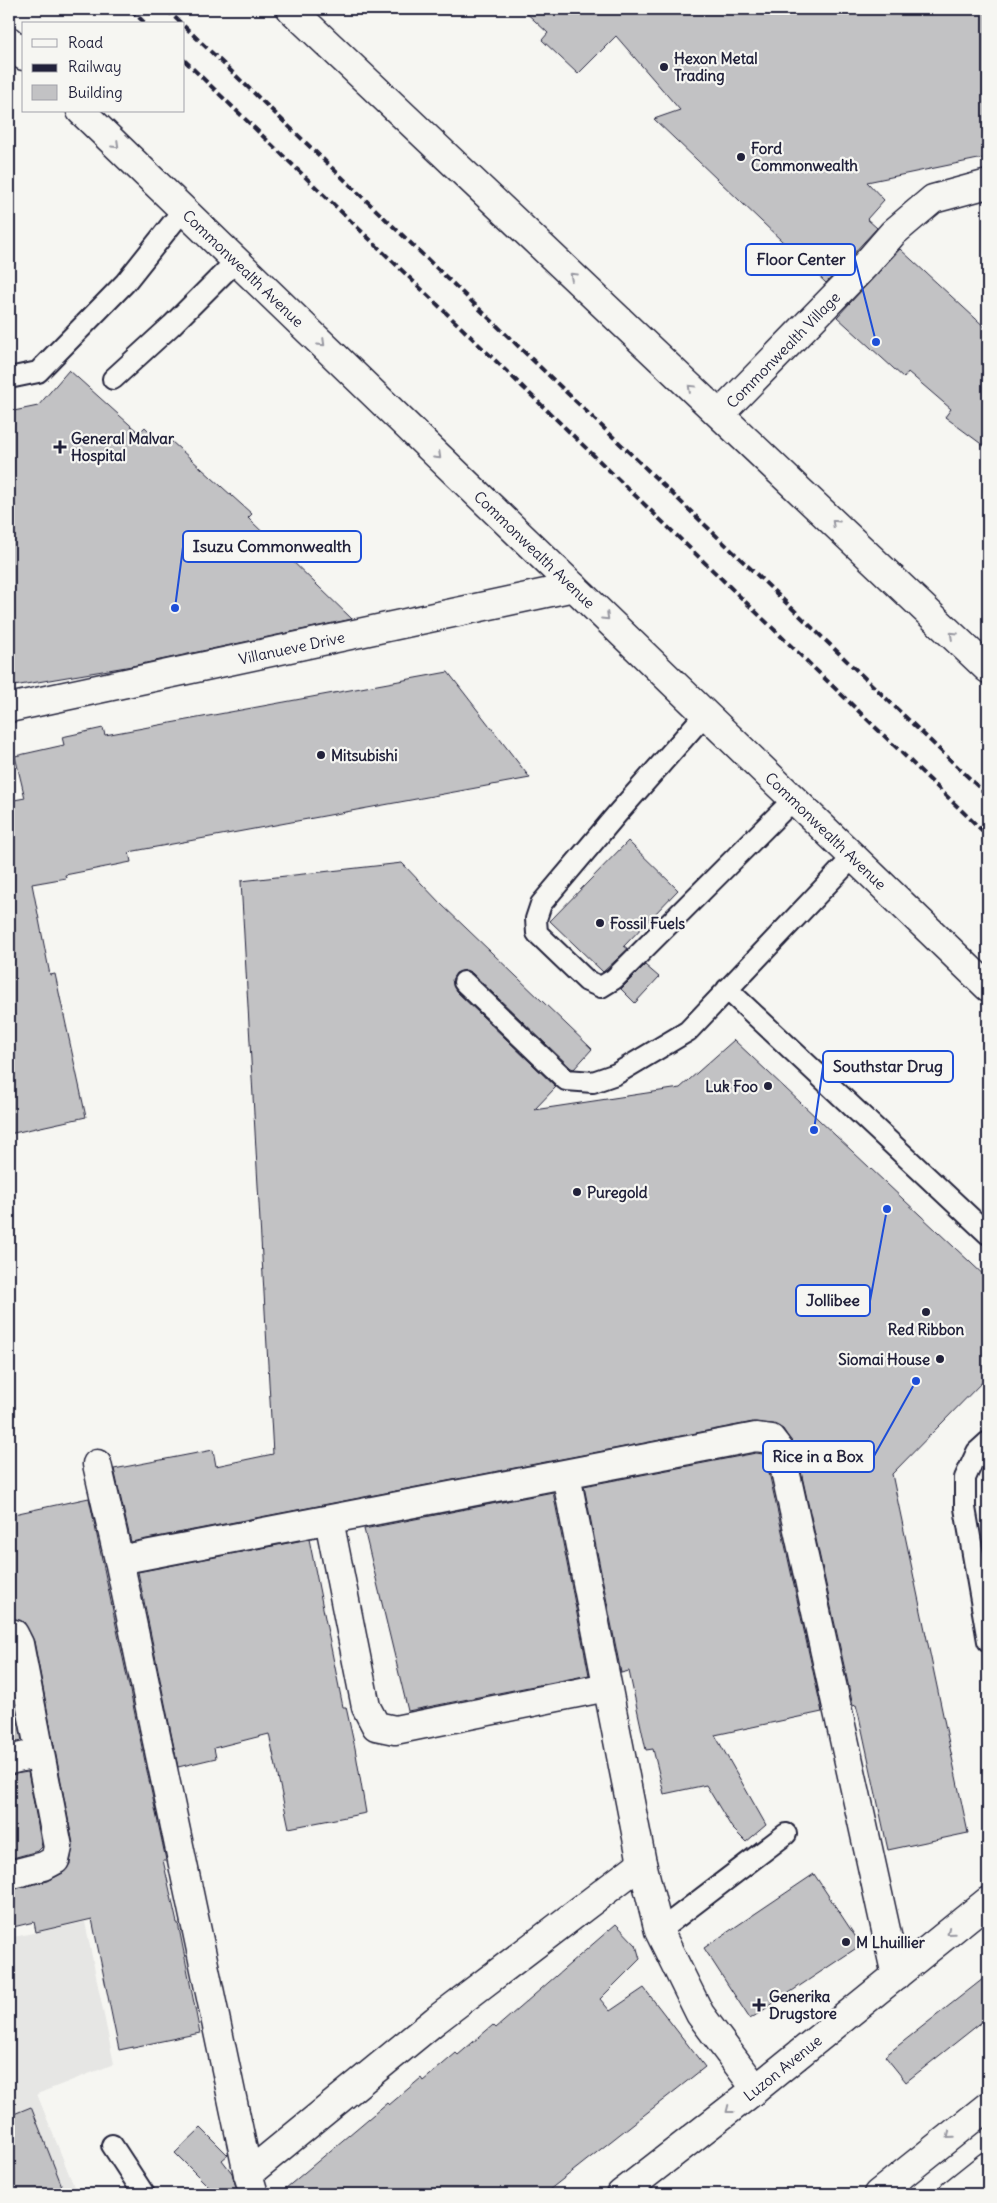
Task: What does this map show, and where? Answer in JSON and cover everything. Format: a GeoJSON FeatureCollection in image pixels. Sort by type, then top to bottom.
{"type":"FeatureCollection","features":[{"type":"Feature","properties":{"kind":"street"},"geometry":{"type":"LineString","coordinates":[[291,9],[988,669]]}},
{"type":"Feature","properties":{"kind":"street"},"geometry":{"type":"LineString","coordinates":[[9,41],[22,54]]}},
{"type":"Feature","properties":{"kind":"street","name":"Commonwealth Avenue"},"geometry":{"type":"LineString","coordinates":[[82,112],[988,987]]}},
{"type":"Feature","properties":{"kind":"street","name":"Commonwealth Village"},"geometry":{"type":"LineString","coordinates":[[720,414],[866,264],[893,233],[933,199],[988,184]]}},
{"type":"Feature","properties":{"kind":"street","name":"Villanueve Drive"},"geometry":{"type":"LineString","coordinates":[[9,708],[574,587]]}},
{"type":"Feature","properties":{"kind":"street"},"geometry":{"type":"LineString","coordinates":[[119,1560],[756,1437],[771,1440],[781,1452],[896,1976]]}},
{"type":"Feature","properties":{"kind":"street"},"geometry":{"type":"LineString","coordinates":[[97,1464],[251,2184],[436,2020],[642,1863]]}},
{"type":"Feature","properties":{"kind":"street"},"geometry":{"type":"LineString","coordinates":[[566,1474],[642,1863],[659,1932],[700,2014],[756,2089]]}},
{"type":"Feature","properties":{"kind":"street"},"geometry":{"type":"LineString","coordinates":[[329,1520],[366,1707],[376,1726],[395,1730],[607,1687]]}},
{"type":"Feature","properties":{"kind":"street"},"geometry":{"type":"LineString","coordinates":[[9,1875],[44,1866],[55,1860],[58,1847],[19,1644],[11,1633]]}},
{"type":"Feature","properties":{"kind":"street"},"geometry":{"type":"LineString","coordinates":[[9,1760],[40,1753]]}},
{"type":"Feature","properties":{"kind":"street","name":"Luzon Avenue"},"geometry":{"type":"LineString","coordinates":[[621,2194],[756,2089],[988,1901]]}},
{"type":"Feature","properties":{"kind":"street"},"geometry":{"type":"LineString","coordinates":[[878,2194],[988,2106]]}},
{"type":"Feature","properties":{"kind":"street"},"geometry":{"type":"LineString","coordinates":[[953,2194],[988,2166]]}},
{"type":"Feature","properties":{"kind":"lane"},"geometry":{"type":"LineString","coordinates":[[9,378],[38,372],[125,283],[183,210]]}},
{"type":"Feature","properties":{"kind":"lane"},"geometry":{"type":"LineString","coordinates":[[113,379],[172,325],[236,260]]}},
{"type":"Feature","properties":{"kind":"lane"},"geometry":{"type":"LineString","coordinates":[[706,713],[616,814],[541,904],[536,919],[537,933],[587,981],[601,987],[614,979],[794,799]]}},
{"type":"Feature","properties":{"kind":"lane"},"geometry":{"type":"LineString","coordinates":[[464,982],[566,1080],[593,1082],[616,1074],[688,1031],[853,857]]}},
{"type":"Feature","properties":{"kind":"lane"},"geometry":{"type":"LineString","coordinates":[[727,989],[988,1234]]}},
{"type":"Feature","properties":{"kind":"lane"},"geometry":{"type":"LineString","coordinates":[[988,1442],[977,1452],[965,1478],[965,1501],[988,1641]]}},
{"type":"Feature","properties":{"kind":"lane"},"geometry":{"type":"LineString","coordinates":[[659,1932],[786,1834]]}},
{"type":"Feature","properties":{"kind":"lane"},"geometry":{"type":"LineString","coordinates":[[112,2145],[144,2194]]}},
{"type":"Feature","properties":{"kind":"shaded area"},"geometry":{"type":"Polygon","coordinates":[[[85,1922],[114,2064],[37,2094],[77,2194],[9,2194],[9,1938],[85,1922]]]}},
{"type":"Feature","properties":{"kind":"building"},"geometry":{"type":"Polygon","coordinates":[[[522,9],[988,9],[988,157],[867,182],[884,200],[867,219],[877,228],[826,283],[654,119],[680,110],[616,36],[578,74],[542,40],[548,33],[522,9]]]}},
{"type":"Feature","properties":{"kind":"building"},"geometry":{"type":"Polygon","coordinates":[[[900,249],[988,330],[988,449],[945,417],[951,409],[908,372],[904,378],[837,317],[900,249]]]}},
{"type":"Feature","properties":{"kind":"building"},"geometry":{"type":"Polygon","coordinates":[[[69,370],[139,433],[145,427],[161,443],[171,441],[252,514],[248,518],[352,619],[132,666],[14,686],[9,661],[9,412],[38,406],[69,370]]]}},
{"type":"Feature","properties":{"kind":"building"},"geometry":{"type":"Polygon","coordinates":[[[448,672],[530,778],[129,852],[131,862],[65,875],[66,878],[32,884],[50,975],[55,974],[86,1117],[9,1134],[9,801],[25,798],[15,756],[64,745],[62,737],[103,728],[105,735],[448,672]]]}},
{"type":"Feature","properties":{"kind":"building"},"geometry":{"type":"Polygon","coordinates":[[[628,841],[678,890],[624,946],[628,949],[603,972],[550,921],[628,841]]]}},
{"type":"Feature","properties":{"kind":"building","name":"Puregold"},"geometry":{"type":"Polygon","coordinates":[[[402,863],[441,904],[592,1049],[574,1069],[571,1068],[472,973],[466,970],[456,973],[452,980],[456,991],[556,1087],[534,1110],[680,1088],[734,1040],[988,1279],[988,1376],[892,1474],[968,1833],[888,1850],[859,1716],[856,1705],[853,1706],[796,1449],[783,1429],[774,1424],[753,1422],[131,1542],[114,1469],[213,1450],[216,1466],[273,1454],[241,881],[402,863]]]}},
{"type":"Feature","properties":{"kind":"building"},"geometry":{"type":"Polygon","coordinates":[[[645,965],[659,977],[635,1003],[621,989],[645,965]]]}},
{"type":"Feature","properties":{"kind":"building"},"geometry":{"type":"Polygon","coordinates":[[[756,1453],[763,1454],[766,1459],[822,1712],[715,1735],[766,1825],[746,1842],[732,1828],[706,1785],[664,1794],[653,1749],[646,1750],[629,1671],[621,1673],[584,1486],[756,1453]]]}},
{"type":"Feature","properties":{"kind":"building"},"geometry":{"type":"Polygon","coordinates":[[[553,1492],[589,1675],[408,1711],[364,1529],[553,1492]]]}},
{"type":"Feature","properties":{"kind":"building"},"geometry":{"type":"Polygon","coordinates":[[[89,1498],[166,1860],[163,1860],[200,2033],[119,2050],[92,1919],[36,1932],[34,1922],[9,1928],[9,1890],[48,1881],[63,1873],[70,1864],[73,1844],[34,1641],[24,1622],[9,1618],[9,1515],[89,1498]]]}},
{"type":"Feature","properties":{"kind":"building"},"geometry":{"type":"Polygon","coordinates":[[[309,1539],[343,1707],[346,1707],[355,1748],[366,1813],[289,1828],[269,1734],[214,1748],[216,1758],[178,1767],[138,1572],[309,1539]]]}},
{"type":"Feature","properties":{"kind":"building"},"geometry":{"type":"Polygon","coordinates":[[[9,1673],[22,1741],[9,1744],[9,1673]]]}},
{"type":"Feature","properties":{"kind":"building"},"geometry":{"type":"Polygon","coordinates":[[[28,1772],[42,1847],[38,1851],[9,1859],[9,1775],[28,1772]]]}},
{"type":"Feature","properties":{"kind":"building"},"geometry":{"type":"Polygon","coordinates":[[[814,1874],[861,1945],[750,2019],[704,1948],[814,1874]]]}},
{"type":"Feature","properties":{"kind":"building"},"geometry":{"type":"Polygon","coordinates":[[[616,1924],[636,1945],[640,1959],[600,1999],[610,2011],[644,1988],[705,2067],[544,2194],[279,2194],[387,2103],[389,2105],[421,2078],[423,2081],[456,2053],[458,2055],[493,2025],[496,2028],[616,1924]]]}},
{"type":"Feature","properties":{"kind":"building"},"geometry":{"type":"Polygon","coordinates":[[[988,1975],[988,2017],[906,2082],[885,2056],[988,1975]]]}},
{"type":"Feature","properties":{"kind":"building"},"geometry":{"type":"Polygon","coordinates":[[[31,2107],[65,2194],[9,2194],[9,2116],[31,2107]]]}},
{"type":"Feature","properties":{"kind":"building"},"geometry":{"type":"Polygon","coordinates":[[[201,2128],[228,2155],[222,2160],[232,2173],[238,2194],[216,2194],[175,2153],[201,2128]]]}},
{"type":"Feature","properties":{"kind":"railway"},"geometry":{"type":"LineString","coordinates":[[130,9],[144,22]]}},
{"type":"Feature","properties":{"kind":"railway"},"geometry":{"type":"LineString","coordinates":[[166,9],[180,22]]}},
{"type":"Feature","properties":{"kind":"railway"},"geometry":{"type":"LineString","coordinates":[[185,27],[988,796]]}},
{"type":"Feature","properties":{"kind":"railway"},"geometry":{"type":"LineString","coordinates":[[185,61],[988,836]]}},
{"type":"Feature","properties":{"kind":"place","name":"Hexon Metal Trading"},"geometry":{"type":"Point","coordinates":[664,67]}},
{"type":"Feature","properties":{"kind":"place","name":"Ford Commonwealth"},"geometry":{"type":"Point","coordinates":[741,157]}},
{"type":"Feature","properties":{"kind":"place","name":"Floor Center"},"geometry":{"type":"Point","coordinates":[876,342]}},
{"type":"Feature","properties":{"kind":"place","name":"General Malvar Hospital"},"geometry":{"type":"Point","coordinates":[60,447]}},
{"type":"Feature","properties":{"kind":"place","name":"Isuzu Commonwealth"},"geometry":{"type":"Point","coordinates":[175,608]}},
{"type":"Feature","properties":{"kind":"place","name":"Mitsubishi"},"geometry":{"type":"Point","coordinates":[321,755]}},
{"type":"Feature","properties":{"kind":"place","name":"Fossil Fuels"},"geometry":{"type":"Point","coordinates":[600,923]}},
{"type":"Feature","properties":{"kind":"place","name":"Luk Foo"},"geometry":{"type":"Point","coordinates":[768,1086]}},
{"type":"Feature","properties":{"kind":"place","name":"Southstar Drug"},"geometry":{"type":"Point","coordinates":[814,1130]}},
{"type":"Feature","properties":{"kind":"place","name":"Puregold"},"geometry":{"type":"Point","coordinates":[577,1192]}},
{"type":"Feature","properties":{"kind":"place","name":"Jollibee"},"geometry":{"type":"Point","coordinates":[887,1209]}},
{"type":"Feature","properties":{"kind":"place","name":"Red Ribbon"},"geometry":{"type":"Point","coordinates":[926,1312]}},
{"type":"Feature","properties":{"kind":"place","name":"Siomai House"},"geometry":{"type":"Point","coordinates":[940,1359]}},
{"type":"Feature","properties":{"kind":"place","name":"Rice in a Box"},"geometry":{"type":"Point","coordinates":[916,1381]}},
{"type":"Feature","properties":{"kind":"place","name":"M Lhuillier"},"geometry":{"type":"Point","coordinates":[846,1942]}},
{"type":"Feature","properties":{"kind":"place","name":"Generika Drugstore"},"geometry":{"type":"Point","coordinates":[759,2005]}}]}
